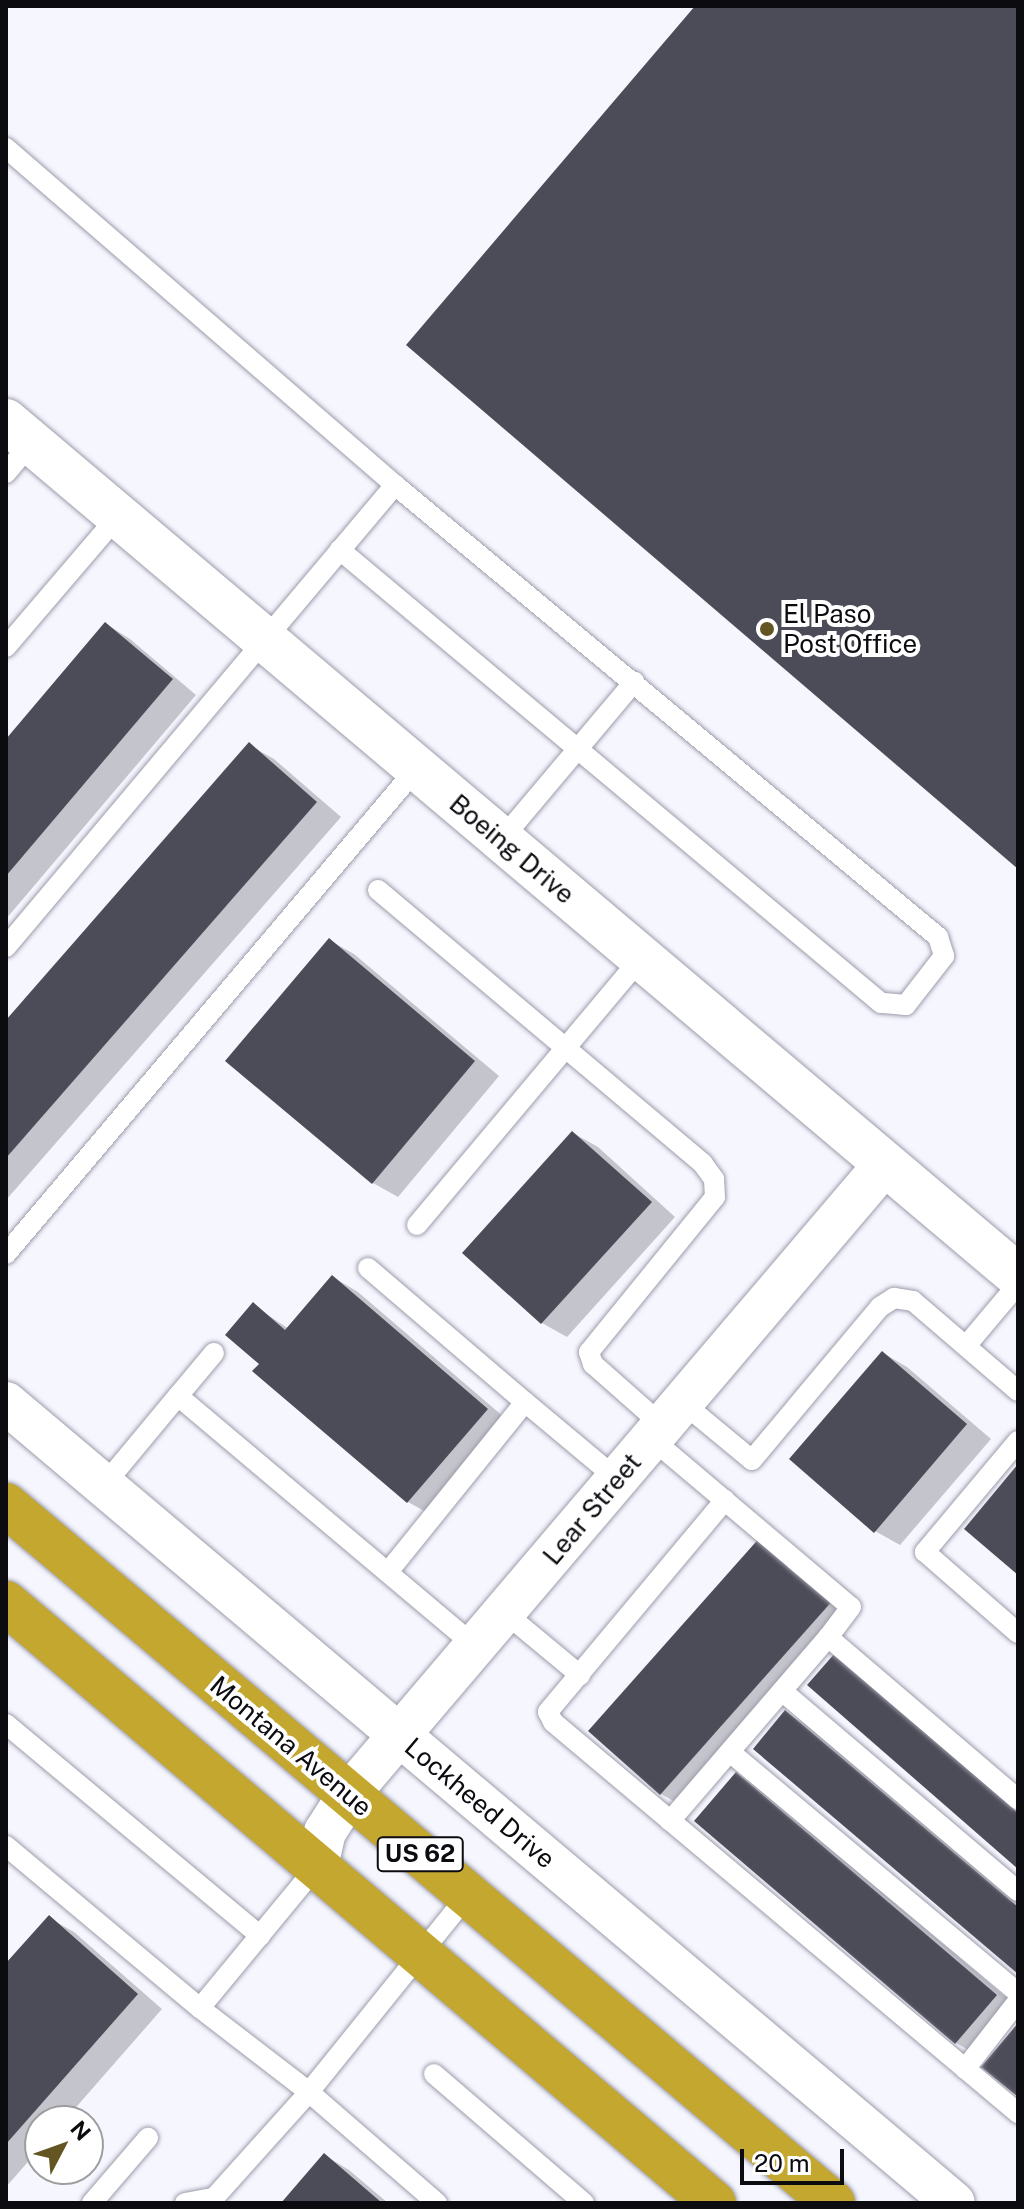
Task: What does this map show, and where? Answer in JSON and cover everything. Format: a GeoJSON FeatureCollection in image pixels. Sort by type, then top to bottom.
{"type":"FeatureCollection","features":[{"type":"Feature","properties":{"kind":"highway","name":"Montana Avenue"},"geometry":{"type":"LineString","coordinates":[[6,1505],[833,2203]]}},
{"type":"Feature","properties":{"kind":"highway","name":"US 62"},"geometry":{"type":"LineString","coordinates":[[6,1603],[714,2203]]}},
{"type":"Feature","properties":{"kind":"street","name":"Boeing Drive"},"geometry":{"type":"LineString","coordinates":[[14,446],[118,516],[1018,1276]]}},
{"type":"Feature","properties":{"kind":"street","name":"Lear Street"},"geometry":{"type":"LineString","coordinates":[[317,1866],[325,1832],[349,1794],[885,1164]]}},
{"type":"Feature","properties":{"kind":"street","name":"Lockheed Drive"},"geometry":{"type":"LineString","coordinates":[[6,1403],[954,2203]]}},
{"type":"Feature","properties":{"kind":"lane"},"geometry":{"type":"LineString","coordinates":[[6,148],[395,485],[938,937],[944,956],[906,1005],[881,1003],[340,550]]}},
{"type":"Feature","properties":{"kind":"lane"},"geometry":{"type":"LineString","coordinates":[[6,947],[395,485]]}},
{"type":"Feature","properties":{"kind":"lane"},"geometry":{"type":"LineString","coordinates":[[6,647],[118,516]]}},
{"type":"Feature","properties":{"kind":"lane"},"geometry":{"type":"LineString","coordinates":[[501,840],[634,682]]}},
{"type":"Feature","properties":{"kind":"lane"},"geometry":{"type":"LineString","coordinates":[[6,1254],[417,768]]}},
{"type":"Feature","properties":{"kind":"lane"},"geometry":{"type":"LineString","coordinates":[[378,890],[703,1164],[714,1179],[715,1197],[589,1352],[593,1364],[666,1423],[725,1500],[851,1607],[670,1821]]}},
{"type":"Feature","properties":{"kind":"lane"},"geometry":{"type":"LineString","coordinates":[[417,1225],[641,958]]}},
{"type":"Feature","properties":{"kind":"lane"},"geometry":{"type":"LineString","coordinates":[[368,1268],[617,1479]]}},
{"type":"Feature","properties":{"kind":"lane"},"geometry":{"type":"LineString","coordinates":[[966,1346],[1018,1284]]}},
{"type":"Feature","properties":{"kind":"lane"},"geometry":{"type":"LineString","coordinates":[[666,1423],[752,1460],[880,1307],[894,1298],[913,1301],[1018,1391]]}},
{"type":"Feature","properties":{"kind":"lane"},"geometry":{"type":"LineString","coordinates":[[104,1485],[214,1353]]}},
{"type":"Feature","properties":{"kind":"lane"},"geometry":{"type":"LineString","coordinates":[[178,1396],[475,1646]]}},
{"type":"Feature","properties":{"kind":"lane"},"geometry":{"type":"LineString","coordinates":[[388,1572],[525,1402]]}},
{"type":"Feature","properties":{"kind":"lane"},"geometry":{"type":"LineString","coordinates":[[1018,1441],[925,1552],[1018,1633]]}},
{"type":"Feature","properties":{"kind":"lane"},"geometry":{"type":"LineString","coordinates":[[725,1500],[548,1712],[553,1722],[1018,2113]]}},
{"type":"Feature","properties":{"kind":"lane"},"geometry":{"type":"LineString","coordinates":[[504,1612],[580,1675]]}},
{"type":"Feature","properties":{"kind":"lane"},"geometry":{"type":"LineString","coordinates":[[828,1637],[1018,1799]]}},
{"type":"Feature","properties":{"kind":"lane"},"geometry":{"type":"LineString","coordinates":[[782,1691],[1018,1891]]}},
{"type":"Feature","properties":{"kind":"lane"},"geometry":{"type":"LineString","coordinates":[[6,1724],[260,1936]]}},
{"type":"Feature","properties":{"kind":"lane"},"geometry":{"type":"LineString","coordinates":[[730,1752],[1018,1993]]}},
{"type":"Feature","properties":{"kind":"lane"},"geometry":{"type":"LineString","coordinates":[[6,1846],[200,2008],[309,2092],[437,2203]]}},
{"type":"Feature","properties":{"kind":"lane"},"geometry":{"type":"LineString","coordinates":[[200,2008],[317,1866]]}},
{"type":"Feature","properties":{"kind":"lane"},"geometry":{"type":"LineString","coordinates":[[185,2203],[214,2198],[309,2092],[468,1895]]}},
{"type":"Feature","properties":{"kind":"lane"},"geometry":{"type":"LineString","coordinates":[[965,2069],[1018,2001]]}},
{"type":"Feature","properties":{"kind":"lane"},"geometry":{"type":"LineString","coordinates":[[434,2074],[584,2203]]}},
{"type":"Feature","properties":{"kind":"lane"},"geometry":{"type":"LineString","coordinates":[[92,2203],[148,2138]]}},
{"type":"Feature","properties":{"kind":"building"},"geometry":{"type":"Polygon","coordinates":[[[695,6],[1018,6],[1018,869],[406,345],[695,6]]]}},
{"type":"Feature","properties":{"kind":"building"},"geometry":{"type":"Polygon","coordinates":[[[105,622],[173,679],[6,876],[6,739],[105,622]]]}},
{"type":"Feature","properties":{"kind":"building"},"geometry":{"type":"Polygon","coordinates":[[[249,742],[317,802],[6,1158],[6,1020],[249,742]]]}},
{"type":"Feature","properties":{"kind":"building"},"geometry":{"type":"Polygon","coordinates":[[[329,938],[475,1061],[372,1184],[225,1061],[329,938]]]}},
{"type":"Feature","properties":{"kind":"building"},"geometry":{"type":"Polygon","coordinates":[[[572,1131],[652,1202],[541,1324],[462,1253],[572,1131]]]}},
{"type":"Feature","properties":{"kind":"building"},"geometry":{"type":"Polygon","coordinates":[[[332,1275],[488,1409],[407,1503],[252,1371],[259,1364],[225,1335],[253,1302],[285,1330],[332,1275]]]}},
{"type":"Feature","properties":{"kind":"building"},"geometry":{"type":"Polygon","coordinates":[[[882,1351],[967,1424],[874,1533],[789,1459],[882,1351]]]}},
{"type":"Feature","properties":{"kind":"building"},"geometry":{"type":"Polygon","coordinates":[[[1018,1464],[1018,1575],[964,1529],[1018,1464]]]}},
{"type":"Feature","properties":{"kind":"building"},"geometry":{"type":"Polygon","coordinates":[[[762,1535],[834,1599],[660,1795],[588,1731],[762,1535]]]}},
{"type":"Feature","properties":{"kind":"building"},"geometry":{"type":"Polygon","coordinates":[[[835,1653],[1018,1813],[1018,1869],[807,1685],[835,1653]]]}},
{"type":"Feature","properties":{"kind":"building"},"geometry":{"type":"Polygon","coordinates":[[[785,1710],[1018,1907],[1018,1974],[753,1749],[785,1710]]]}},
{"type":"Feature","properties":{"kind":"building"},"geometry":{"type":"Polygon","coordinates":[[[736,1772],[997,1995],[955,2044],[694,1821],[736,1772]]]}},
{"type":"Feature","properties":{"kind":"building"},"geometry":{"type":"Polygon","coordinates":[[[49,1915],[138,1994],[40,2105],[24,2105],[24,2124],[6,2144],[6,1963],[49,1915]]]}},
{"type":"Feature","properties":{"kind":"building"},"geometry":{"type":"Polygon","coordinates":[[[1018,2023],[1018,2097],[981,2067],[1018,2023]]]}},
{"type":"Feature","properties":{"kind":"building"},"geometry":{"type":"Polygon","coordinates":[[[324,2153],[382,2203],[281,2203],[324,2153]]]}},
{"type":"Feature","properties":{"kind":"place","name":"El Paso Post Office"},"geometry":{"type":"Point","coordinates":[767,629]}}]}
